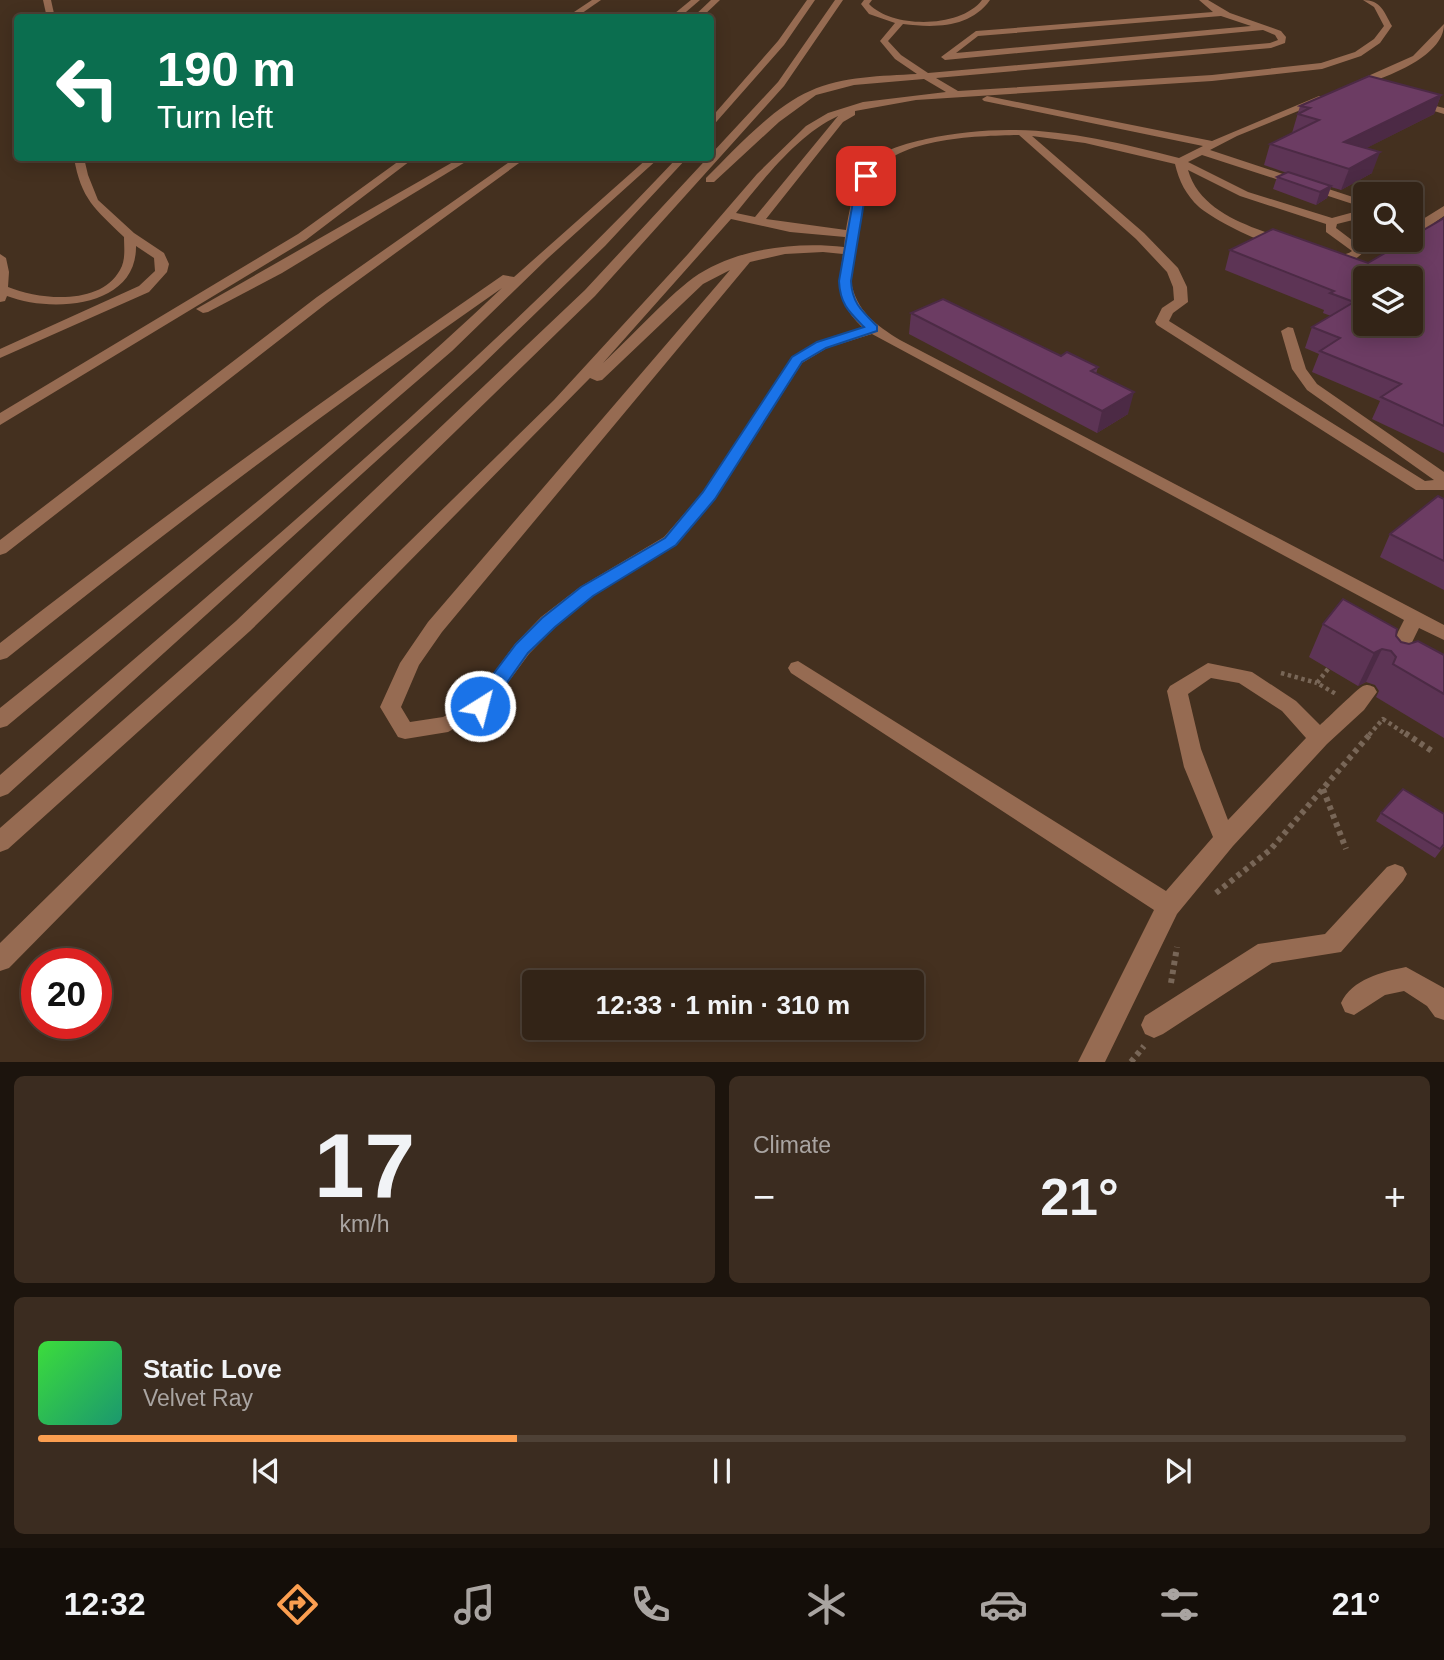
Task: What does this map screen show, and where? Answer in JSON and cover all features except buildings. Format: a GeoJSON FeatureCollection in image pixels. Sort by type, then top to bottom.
{"type":"FeatureCollection","features":[{"type":"Feature","properties":{"kind":"street"},"geometry":{"type":"LineString","coordinates":[[575,14],[597,0]]}},
{"type":"Feature","properties":{"kind":"street"},"geometry":{"type":"LineString","coordinates":[[678,14],[696,0]]}},
{"type":"Feature","properties":{"kind":"street"},"geometry":{"type":"LineString","coordinates":[[700,14],[716,0]]}},
{"type":"Feature","properties":{"kind":"street"},"geometry":{"type":"LineString","coordinates":[[714,122],[732,103],[811,0]]}},
{"type":"Feature","properties":{"kind":"street"},"geometry":{"type":"LineString","coordinates":[[714,157],[781,84],[839,0]]}},
{"type":"Feature","properties":{"kind":"street"},"geometry":{"type":"LineString","coordinates":[[868,0],[865,4],[870,12],[902,22],[933,23],[959,20],[974,14],[986,0]]}},
{"type":"Feature","properties":{"kind":"street"},"geometry":{"type":"LineString","coordinates":[[0,960],[559,403],[761,176],[810,128],[832,115],[863,105],[953,93],[1212,78],[1322,66],[1358,54],[1377,41],[1388,26],[1377,6],[1367,0]]}},
{"type":"Feature","properties":{"kind":"street"},"geometry":{"type":"LineString","coordinates":[[0,842],[243,626],[590,293],[649,241],[722,169],[807,96],[852,84],[1271,45],[1282,41],[1282,37],[1206,3],[1019,22],[976,34],[945,57],[938,65],[938,75]]}},
{"type":"Feature","properties":{"kind":"street"},"geometry":{"type":"LineString","coordinates":[[976,34],[1224,13]]}},
{"type":"Feature","properties":{"kind":"street"},"geometry":{"type":"LineString","coordinates":[[902,22],[884,41],[898,57],[953,93],[1215,145]]}},
{"type":"Feature","properties":{"kind":"street"},"geometry":{"type":"LineString","coordinates":[[1340,90],[1398,69],[1426,52],[1444,27]]}},
{"type":"Feature","properties":{"kind":"street"},"geometry":{"type":"LineString","coordinates":[[945,57],[1266,28]]}},
{"type":"Feature","properties":{"kind":"street"},"geometry":{"type":"LineString","coordinates":[[1352,85],[1374,91]]}},
{"type":"Feature","properties":{"kind":"street"},"geometry":{"type":"LineString","coordinates":[[1180,162],[1233,134],[1328,95]]}},
{"type":"Feature","properties":{"kind":"street"},"geometry":{"type":"LineString","coordinates":[[1407,101],[1444,111]]}},
{"type":"Feature","properties":{"kind":"street"},"geometry":{"type":"LineString","coordinates":[[714,113],[732,103]]}},
{"type":"Feature","properties":{"kind":"street"},"geometry":{"type":"LineString","coordinates":[[758,221],[839,120],[863,105]]}},
{"type":"Feature","properties":{"kind":"street"},"geometry":{"type":"LineString","coordinates":[[1020,131],[1140,236],[1173,271],[1180,287],[1181,302],[1167,311],[1162,322],[1422,486],[1444,482]]}},
{"type":"Feature","properties":{"kind":"street"},"geometry":{"type":"LineString","coordinates":[[1353,216],[1332,222],[1244,194],[1180,162],[1092,139],[1020,131],[966,133],[894,150],[881,159],[866,176],[860,190],[845,281],[845,296],[850,307],[873,329],[1444,633]]}},
{"type":"Feature","properties":{"kind":"street"},"geometry":{"type":"LineString","coordinates":[[1203,152],[1353,201]]}},
{"type":"Feature","properties":{"kind":"street"},"geometry":{"type":"LineString","coordinates":[[0,354],[128,297],[156,280],[163,264],[160,256],[130,236],[93,201],[82,175],[80,161]]}},
{"type":"Feature","properties":{"kind":"street"},"geometry":{"type":"LineString","coordinates":[[0,420],[302,237],[405,161]]}},
{"type":"Feature","properties":{"kind":"street"},"geometry":{"type":"LineString","coordinates":[[127,345],[183,320],[277,270],[462,161]]}},
{"type":"Feature","properties":{"kind":"street"},"geometry":{"type":"LineString","coordinates":[[0,549],[322,300],[517,161]]}},
{"type":"Feature","properties":{"kind":"street"},"geometry":{"type":"LineString","coordinates":[[0,720],[254,512],[437,356],[544,255],[651,161]]}},
{"type":"Feature","properties":{"kind":"street"},"geometry":{"type":"LineString","coordinates":[[0,788],[422,413],[550,294],[679,161]]}},
{"type":"Feature","properties":{"kind":"street"},"geometry":{"type":"LineString","coordinates":[[590,293],[711,161]]}},
{"type":"Feature","properties":{"kind":"street"},"geometry":{"type":"LineString","coordinates":[[1180,162],[1183,181],[1195,199],[1234,224],[1297,249]]}},
{"type":"Feature","properties":{"kind":"street"},"geometry":{"type":"LineString","coordinates":[[1425,224],[1444,210]]}},
{"type":"Feature","properties":{"kind":"street"},"geometry":{"type":"LineString","coordinates":[[728,215],[851,243]]}},
{"type":"Feature","properties":{"kind":"street"},"geometry":{"type":"LineString","coordinates":[[1320,256],[1340,261],[1355,256],[1359,250],[1330,229],[1332,222]]}},
{"type":"Feature","properties":{"kind":"street"},"geometry":{"type":"LineString","coordinates":[[1425,224],[1444,230]]}},
{"type":"Feature","properties":{"kind":"street"},"geometry":{"type":"LineString","coordinates":[[0,258],[1,294],[19,299],[54,302],[107,287],[126,272],[131,258],[130,236]]}},
{"type":"Feature","properties":{"kind":"street"},"geometry":{"type":"LineString","coordinates":[[559,403],[596,378],[698,281],[718,270],[746,259],[806,247],[851,243]]}},
{"type":"Feature","properties":{"kind":"street"},"geometry":{"type":"LineString","coordinates":[[0,653],[115,562],[352,386],[456,312],[544,255]]}},
{"type":"Feature","properties":{"kind":"street"},"geometry":{"type":"LineString","coordinates":[[746,259],[435,627],[410,663],[390,707],[405,731],[449,724],[480,706],[522,649],[548,622],[587,592],[670,541],[709,495],[797,360],[822,345],[873,329]]}},
{"type":"Feature","properties":{"kind":"street"},"geometry":{"type":"LineString","coordinates":[[1288,331],[1298,369],[1311,387],[1444,482]]}},
{"type":"Feature","properties":{"kind":"street"},"geometry":{"type":"LineString","coordinates":[[1392,668],[1395,654],[1415,618]]}},
{"type":"Feature","properties":{"kind":"street"},"geometry":{"type":"LineString","coordinates":[[798,668],[1168,906]]}},
{"type":"Feature","properties":{"kind":"street"},"geometry":{"type":"LineString","coordinates":[[1225,839],[1205,796],[1184,738],[1177,691],[1208,670],[1245,677],[1289,706],[1319,738]]}},
{"type":"Feature","properties":{"kind":"street"},"geometry":{"type":"LineString","coordinates":[[1091,1062],[1168,906],[1225,839],[1319,738],[1357,705],[1367,692]]}},
{"type":"Feature","properties":{"kind":"street"},"geometry":{"type":"LineString","coordinates":[[1154,1025],[1267,952],[1332,944],[1395,874]]}},
{"type":"Feature","properties":{"kind":"street"},"geometry":{"type":"LineString","coordinates":[[1354,1003],[1380,985],[1406,979],[1436,998],[1444,1008]]}},
{"type":"Feature","properties":{"kind":"path"},"geometry":{"type":"LineString","coordinates":[[1210,899],[1270,850],[1383,719],[1435,753]]}},
{"type":"Feature","properties":{"kind":"path"},"geometry":{"type":"LineString","coordinates":[[1323,789],[1346,849]]}},
{"type":"Feature","properties":{"kind":"path"},"geometry":{"type":"LineString","coordinates":[[1154,1025],[1172,981],[1180,933]]}},
{"type":"Feature","properties":{"kind":"route"},"geometry":{"type":"LineString","coordinates":[[480,706],[522,649],[548,622],[587,592],[670,541],[709,495],[797,360],[822,345],[873,329],[850,307],[845,296],[845,281],[860,190],[866,176]]}}]}
